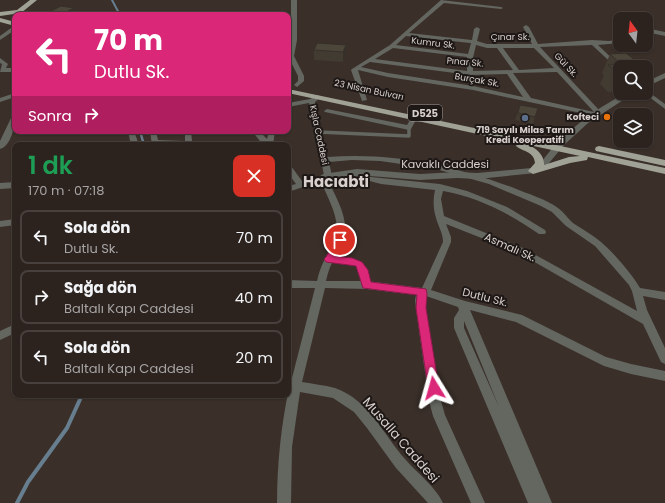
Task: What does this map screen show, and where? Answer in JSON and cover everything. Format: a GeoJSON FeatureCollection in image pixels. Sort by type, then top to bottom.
{"type":"FeatureCollection","features":[{"type":"Feature","properties":{"kind":"highway"},"geometry":{"type":"LineString","coordinates":[[31,12],[34,0]]}},
{"type":"Feature","properties":{"kind":"highway"},"geometry":{"type":"LineString","coordinates":[[24,12],[34,0]]}},
{"type":"Feature","properties":{"kind":"highway"},"geometry":{"type":"LineString","coordinates":[[20,12],[34,0]]}},
{"type":"Feature","properties":{"kind":"highway"},"geometry":{"type":"LineString","coordinates":[[0,16],[12,16]]}},
{"type":"Feature","properties":{"kind":"highway"},"geometry":{"type":"LineString","coordinates":[[0,16],[12,25]]}},
{"type":"Feature","properties":{"kind":"highway","name":"23 Nisan Bulvarı"},"geometry":{"type":"LineString","coordinates":[[291,84],[559,145]]}},
{"type":"Feature","properties":{"kind":"highway","name":"23 Nisan Bulvarı"},"geometry":{"type":"LineString","coordinates":[[291,92],[315,99],[559,145]]}},
{"type":"Feature","properties":{"kind":"highway"},"geometry":{"type":"LineString","coordinates":[[454,126],[528,148],[538,156],[540,162],[533,171]]}},
{"type":"Feature","properties":{"kind":"highway","name":"D525"},"geometry":{"type":"LineString","coordinates":[[559,145],[607,159],[665,171]]}},
{"type":"Feature","properties":{"kind":"highway","name":"D525"},"geometry":{"type":"LineString","coordinates":[[559,145],[665,163]]}},
{"type":"Feature","properties":{"kind":"highway"},"geometry":{"type":"LineString","coordinates":[[533,171],[573,158],[607,159]]}},
{"type":"Feature","properties":{"kind":"street"},"geometry":{"type":"LineString","coordinates":[[294,0],[295,36],[291,56],[301,76],[301,81],[297,85]]}},
{"type":"Feature","properties":{"kind":"street"},"geometry":{"type":"LineString","coordinates":[[364,100],[354,73],[356,68],[392,46],[444,0],[501,8]]}},
{"type":"Feature","properties":{"kind":"street","name":"Gül Sk."},"geometry":{"type":"LineString","coordinates":[[526,27],[536,46],[597,113]]}},
{"type":"Feature","properties":{"kind":"street"},"geometry":{"type":"LineString","coordinates":[[0,38],[12,28]]}},
{"type":"Feature","properties":{"kind":"street"},"geometry":{"type":"LineString","coordinates":[[470,73],[471,56],[477,29]]}},
{"type":"Feature","properties":{"kind":"street"},"geometry":{"type":"LineString","coordinates":[[653,31],[665,34]]}},
{"type":"Feature","properties":{"kind":"street","name":"Çınar Sk."},"geometry":{"type":"LineString","coordinates":[[406,34],[499,46],[536,46],[592,42],[613,42]]}},
{"type":"Feature","properties":{"kind":"street"},"geometry":{"type":"LineString","coordinates":[[592,42],[613,62]]}},
{"type":"Feature","properties":{"kind":"street","name":"Kumru Sk."},"geometry":{"type":"LineString","coordinates":[[392,46],[471,56]]}},
{"type":"Feature","properties":{"kind":"street"},"geometry":{"type":"LineString","coordinates":[[499,46],[518,72]]}},
{"type":"Feature","properties":{"kind":"street"},"geometry":{"type":"LineString","coordinates":[[0,60],[5,64],[1,70]]}},
{"type":"Feature","properties":{"kind":"street","name":"Pınar Sk."},"geometry":{"type":"LineString","coordinates":[[370,60],[470,73],[558,70]]}},
{"type":"Feature","properties":{"kind":"street","name":"Burçak Sk."},"geometry":{"type":"LineString","coordinates":[[356,68],[388,75],[473,88],[597,113]]}},
{"type":"Feature","properties":{"kind":"street"},"geometry":{"type":"LineString","coordinates":[[1,70],[12,70]]}},
{"type":"Feature","properties":{"kind":"street"},"geometry":{"type":"LineString","coordinates":[[510,72],[529,100]]}},
{"type":"Feature","properties":{"kind":"street"},"geometry":{"type":"LineString","coordinates":[[653,81],[665,75]]}},
{"type":"Feature","properties":{"kind":"street"},"geometry":{"type":"LineString","coordinates":[[0,100],[12,96]]}},
{"type":"Feature","properties":{"kind":"street"},"geometry":{"type":"LineString","coordinates":[[653,98],[665,107]]}},
{"type":"Feature","properties":{"kind":"street"},"geometry":{"type":"LineString","coordinates":[[291,104],[315,99]]}},
{"type":"Feature","properties":{"kind":"street","name":"Kışla Caddesi"},"geometry":{"type":"LineString","coordinates":[[291,188],[326,177],[318,132],[315,99]]}},
{"type":"Feature","properties":{"kind":"street"},"geometry":{"type":"LineString","coordinates":[[533,171],[544,165],[559,145],[615,100]]}},
{"type":"Feature","properties":{"kind":"street"},"geometry":{"type":"LineString","coordinates":[[326,111],[408,128],[414,118]]}},
{"type":"Feature","properties":{"kind":"street"},"geometry":{"type":"LineString","coordinates":[[0,147],[12,126]]}},
{"type":"Feature","properties":{"kind":"street"},"geometry":{"type":"LineString","coordinates":[[258,134],[265,142]]}},
{"type":"Feature","properties":{"kind":"street"},"geometry":{"type":"LineString","coordinates":[[324,160],[358,157],[388,159],[459,171],[477,176],[523,194],[555,210],[569,224],[598,244],[625,273],[637,291],[639,301],[647,321],[665,359]]}},
{"type":"Feature","properties":{"kind":"street","name":"Kavaklı Caddesi"},"geometry":{"type":"LineString","coordinates":[[326,177],[368,172],[412,177],[456,175],[477,176],[533,171]]}},
{"type":"Feature","properties":{"kind":"street"},"geometry":{"type":"LineString","coordinates":[[291,172],[300,184]]}},
{"type":"Feature","properties":{"kind":"street"},"geometry":{"type":"LineString","coordinates":[[350,173],[368,179],[440,187],[464,192],[483,199],[514,214],[542,232]]}},
{"type":"Feature","properties":{"kind":"street"},"geometry":{"type":"LineString","coordinates":[[292,384],[302,357],[324,268],[340,240],[342,225],[341,220],[326,177]]}},
{"type":"Feature","properties":{"kind":"street"},"geometry":{"type":"LineString","coordinates":[[0,186],[12,185]]}},
{"type":"Feature","properties":{"kind":"street"},"geometry":{"type":"LineString","coordinates":[[440,187],[438,199],[440,218],[447,237],[447,242],[424,292],[421,304],[435,401],[448,438],[478,503]]}},
{"type":"Feature","properties":{"kind":"street","name":"Asmalı Sk."},"geometry":{"type":"LineString","coordinates":[[440,218],[500,241],[537,258],[647,321]]}},
{"type":"Feature","properties":{"kind":"street"},"geometry":{"type":"LineString","coordinates":[[0,224],[12,222]]}},
{"type":"Feature","properties":{"kind":"street","name":"Dutlu Sk."},"geometry":{"type":"LineString","coordinates":[[291,284],[367,285],[424,292],[463,307],[518,318],[604,361],[631,369],[665,376]]}},
{"type":"Feature","properties":{"kind":"street"},"geometry":{"type":"LineString","coordinates":[[637,291],[665,296]]}},
{"type":"Feature","properties":{"kind":"street"},"geometry":{"type":"LineString","coordinates":[[463,307],[459,318],[459,328],[535,503]]}},
{"type":"Feature","properties":{"kind":"street"},"geometry":{"type":"LineString","coordinates":[[463,307],[546,503]]}},
{"type":"Feature","properties":{"kind":"street"},"geometry":{"type":"LineString","coordinates":[[0,336],[12,330]]}},
{"type":"Feature","properties":{"kind":"street","name":"Musalla Caddesi"},"geometry":{"type":"LineString","coordinates":[[292,384],[333,392],[351,402],[374,426],[395,457],[436,503]]}},
{"type":"Feature","properties":{"kind":"street"},"geometry":{"type":"LineString","coordinates":[[284,503],[284,462],[291,398]]}},
{"type":"Feature","properties":{"kind":"lane"},"geometry":{"type":"LineString","coordinates":[[318,132],[409,136],[408,128]]}},
{"type":"Feature","properties":{"kind":"lane"},"geometry":{"type":"LineString","coordinates":[[329,259],[359,264],[363,270],[367,285]]}},
{"type":"Feature","properties":{"kind":"building"},"geometry":{"type":"Polygon","coordinates":[[[61,6],[74,8],[66,12],[49,12],[61,6]]]}},
{"type":"Feature","properties":{"kind":"building"},"geometry":{"type":"Polygon","coordinates":[[[317,43],[346,45],[343,52],[314,50],[317,43]]]}},
{"type":"Feature","properties":{"kind":"building"},"geometry":{"type":"Polygon","coordinates":[[[626,53],[635,60],[617,60],[610,54],[626,53]]]}},
{"type":"Feature","properties":{"kind":"building"},"geometry":{"type":"Polygon","coordinates":[[[608,65],[613,65],[613,69],[608,65]]]}},
{"type":"Feature","properties":{"kind":"building"},"geometry":{"type":"Polygon","coordinates":[[[520,105],[538,108],[535,117],[518,113],[520,105]]]}},
{"type":"Feature","properties":{"kind":"waterway"},"geometry":{"type":"LineString","coordinates":[[112,0],[118,12]]}},
{"type":"Feature","properties":{"kind":"waterway"},"geometry":{"type":"LineString","coordinates":[[141,134],[143,142]]}},
{"type":"Feature","properties":{"kind":"waterway"},"geometry":{"type":"LineString","coordinates":[[17,503],[28,482],[67,428],[81,398]]}},
{"type":"Feature","properties":{"kind":"place","name":"Kofteci"},"geometry":{"type":"Point","coordinates":[607,117]}},
{"type":"Feature","properties":{"kind":"place","name":"719 Sayılı Milas Tarım Kredi Kooperatifi"},"geometry":{"type":"Point","coordinates":[525,118]}},
{"type":"Feature","properties":{"kind":"district","name":"Hacıabti"},"geometry":{"type":"Point","coordinates":[336,181]}},
{"type":"Feature","properties":{"kind":"route"},"geometry":{"type":"LineString","coordinates":[[340,240],[329,259],[356,262],[359,264],[363,270],[367,285],[422,292],[420,300],[421,308],[434,388]]}}]}
